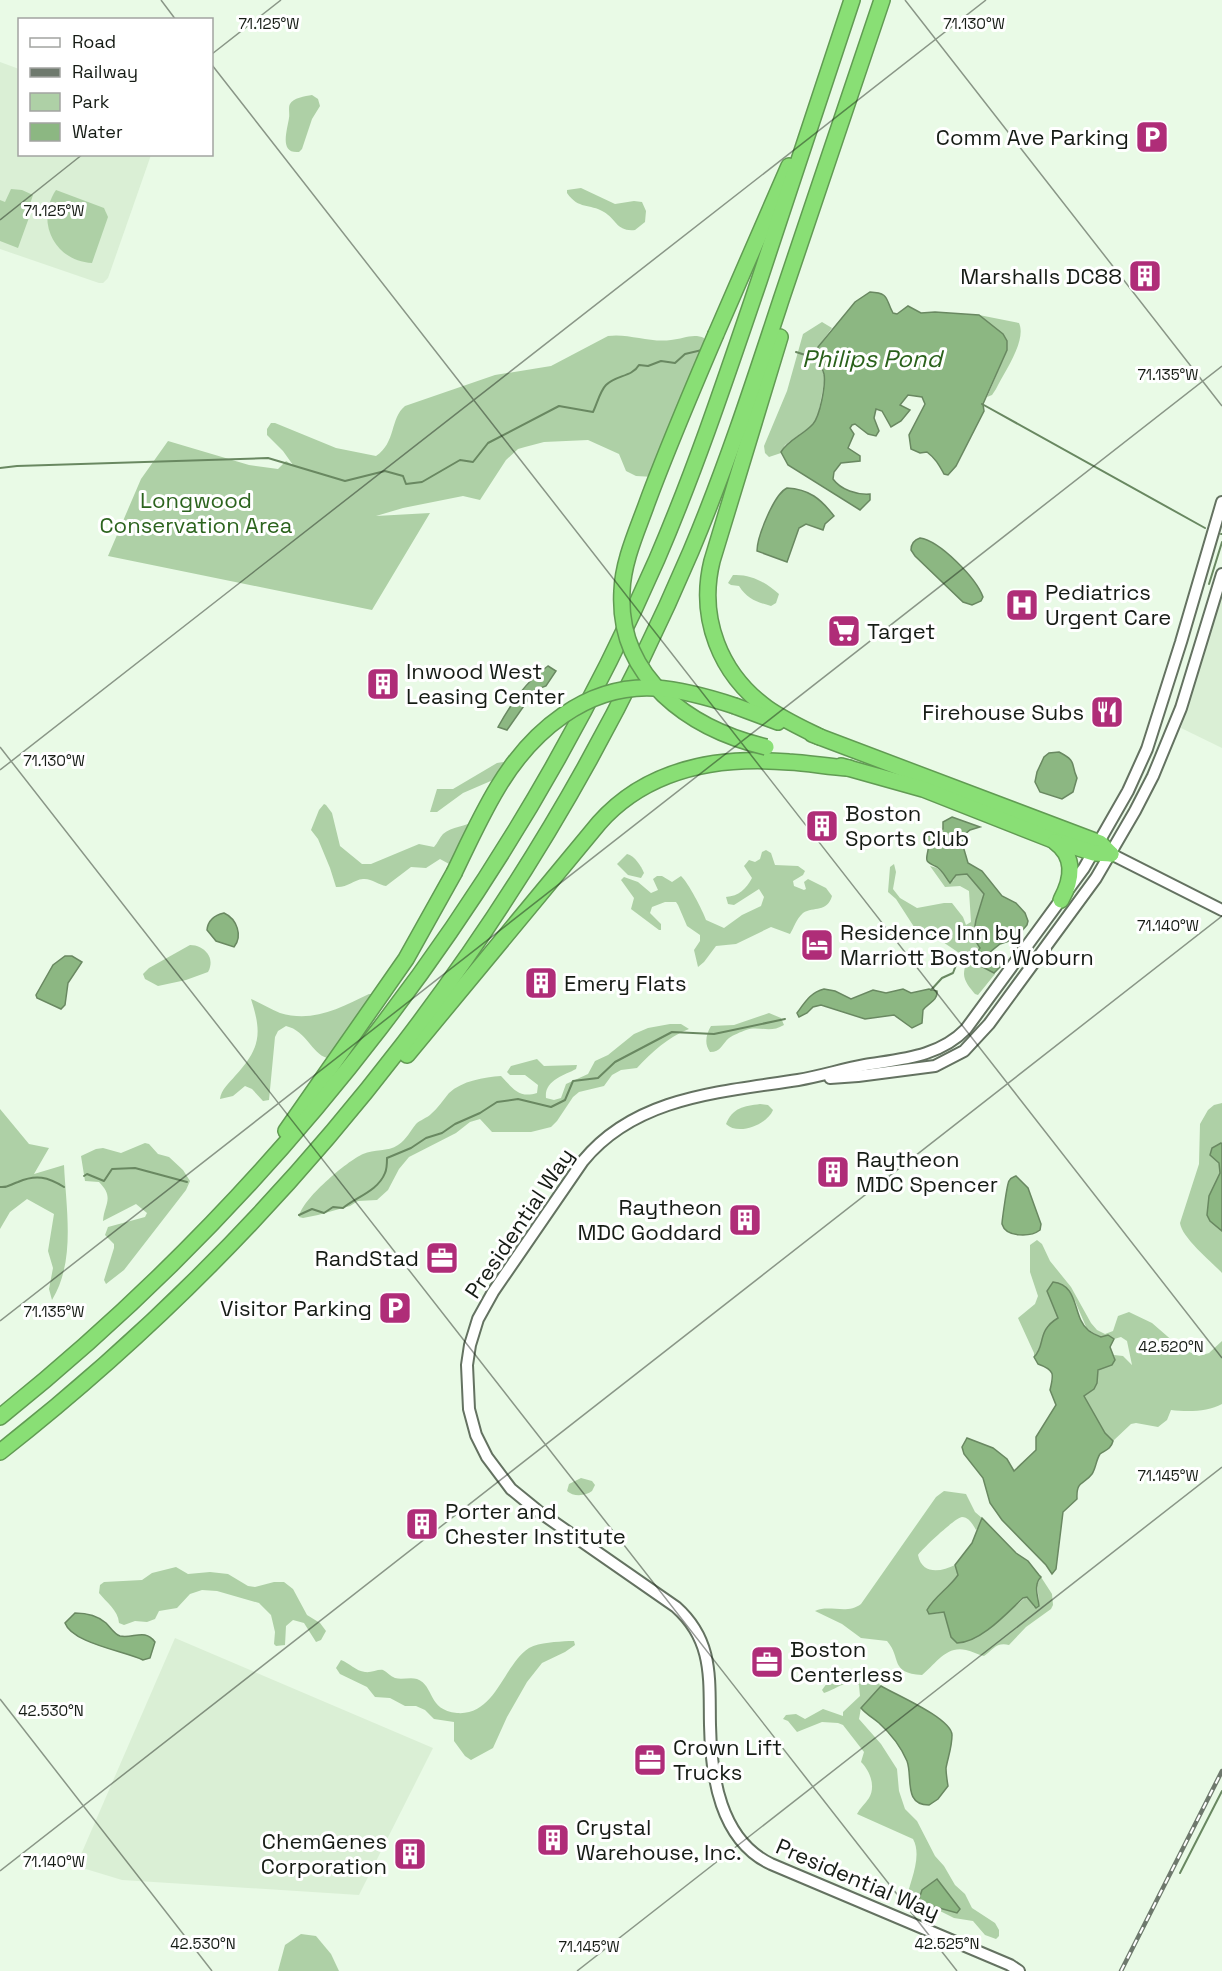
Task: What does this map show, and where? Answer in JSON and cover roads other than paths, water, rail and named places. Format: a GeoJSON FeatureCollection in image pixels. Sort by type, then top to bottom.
{"type":"FeatureCollection","features":[{"type":"Feature","properties":{"kind":"highway"},"geometry":{"type":"LineString","coordinates":[[0,1417],[72,1357],[158,1279],[266,1166],[358,1058],[443,943],[517,829],[584,711],[636,605],[695,465],[852,0]]}},
{"type":"Feature","properties":{"kind":"highway"},"geometry":{"type":"LineString","coordinates":[[0,1452],[90,1378],[196,1280],[279,1193],[363,1096],[431,1008],[500,909],[558,814],[608,725],[661,617],[705,515],[741,419],[882,0]]}},
{"type":"Feature","properties":{"kind":"highway"},"geometry":{"type":"LineString","coordinates":[[810,126],[781,182],[716,334],[662,465],[629,554],[622,583],[622,611],[627,638],[638,663],[664,697],[712,728],[739,740],[825,760],[923,789],[1050,839],[1102,850]]}},
{"type":"Feature","properties":{"kind":"highway"},"geometry":{"type":"LineString","coordinates":[[790,275],[781,334],[710,570],[709,620],[725,662],[738,682],[770,710],[820,737]]}},
{"type":"Feature","properties":{"kind":"highway"},"geometry":{"type":"LineString","coordinates":[[266,1166],[293,1121],[334,1066],[427,925],[493,795],[513,764],[540,733],[574,707],[612,693],[652,688],[693,693],[820,737],[1102,850]]}},
{"type":"Feature","properties":{"kind":"highway"},"geometry":{"type":"LineString","coordinates":[[363,1096],[410,1052],[599,824],[616,806],[637,790],[670,774],[723,763],[770,761],[849,768]]}},
{"type":"Feature","properties":{"kind":"highway"},"geometry":{"type":"LineString","coordinates":[[1050,839],[1063,848],[1070,865],[1068,882],[1061,900]]}},
{"type":"Feature","properties":{"kind":"street"},"geometry":{"type":"LineString","coordinates":[[1102,850],[1140,766],[1176,659],[1222,502]]}},
{"type":"Feature","properties":{"kind":"street"},"geometry":{"type":"LineString","coordinates":[[1102,850],[1136,811],[1161,757],[1181,708],[1222,574]]}},
{"type":"Feature","properties":{"kind":"street"},"geometry":{"type":"LineString","coordinates":[[1176,659],[1194,664]]}},
{"type":"Feature","properties":{"kind":"street"},"geometry":{"type":"LineString","coordinates":[[1102,850],[1222,910]]}},
{"type":"Feature","properties":{"kind":"street","name":"Presidential Way"},"geometry":{"type":"LineString","coordinates":[[1019,1971],[1010,1965],[771,1864],[747,1849],[732,1828],[722,1801],[711,1741],[709,1664],[694,1627],[676,1607],[538,1511],[511,1489],[487,1457],[471,1418],[466,1365],[481,1312],[492,1292],[563,1189],[596,1146],[626,1124],[664,1105],[710,1094],[803,1079],[927,1054],[948,1044],[961,1034],[978,1015],[1061,900],[1102,850]]}},
{"type":"Feature","properties":{"kind":"street","name":"Presidential Way"},"geometry":{"type":"LineString","coordinates":[[803,1079],[858,1076],[928,1068],[944,1063],[964,1051],[989,1024],[1080,900],[1102,850]]}},
{"type":"Feature","properties":{"kind":"water","name":"Philips Pond"},"geometry":{"type":"Polygon","coordinates":[[[870,292],[884,295],[893,313],[897,314],[908,306],[921,313],[979,315],[1003,334],[1007,341],[1007,350],[983,404],[984,411],[956,466],[948,475],[944,474],[927,452],[920,453],[911,449],[909,435],[925,404],[922,397],[908,395],[900,405],[910,410],[901,421],[891,427],[882,411],[876,409],[874,418],[879,431],[876,436],[868,434],[855,424],[852,425],[850,428],[854,434],[848,448],[860,456],[860,461],[841,463],[834,472],[833,479],[850,491],[870,494],[870,500],[860,510],[788,465],[781,452],[816,420],[824,385],[818,347],[855,302],[870,292]]]}},
{"type":"Feature","properties":{"kind":"water"},"geometry":{"type":"Polygon","coordinates":[[[787,488],[802,490],[814,496],[834,516],[825,524],[823,530],[806,524],[799,528],[787,562],[757,551],[767,516],[777,498],[787,488]]]}},
{"type":"Feature","properties":{"kind":"water"},"geometry":{"type":"Polygon","coordinates":[[[920,538],[947,553],[965,571],[979,589],[983,597],[981,601],[972,605],[963,602],[915,556],[911,550],[912,546],[920,538]]]}},
{"type":"Feature","properties":{"kind":"water"},"geometry":{"type":"Polygon","coordinates":[[[548,666],[556,671],[546,686],[535,690],[507,730],[498,727],[520,694],[548,666]]]}},
{"type":"Feature","properties":{"kind":"water"},"geometry":{"type":"Polygon","coordinates":[[[1059,752],[1071,761],[1077,778],[1073,792],[1062,799],[1040,792],[1035,782],[1044,757],[1049,753],[1059,752]]]}},
{"type":"Feature","properties":{"kind":"water"},"geometry":{"type":"Polygon","coordinates":[[[952,817],[980,827],[964,835],[963,846],[968,863],[982,871],[1002,896],[1016,903],[1025,913],[1028,921],[1015,939],[1000,944],[984,957],[986,962],[996,960],[1001,966],[994,973],[975,963],[973,959],[980,948],[973,937],[984,894],[967,874],[956,875],[950,883],[941,870],[927,861],[929,844],[923,839],[941,831],[943,822],[952,817]]]}},
{"type":"Feature","properties":{"kind":"water"},"geometry":{"type":"Polygon","coordinates":[[[224,913],[232,919],[237,928],[238,938],[234,947],[216,941],[207,930],[212,918],[224,913]]]}},
{"type":"Feature","properties":{"kind":"water"},"geometry":{"type":"Polygon","coordinates":[[[65,956],[72,956],[82,962],[68,983],[65,1005],[61,1009],[37,998],[36,995],[53,965],[65,956]]]}},
{"type":"Feature","properties":{"kind":"water"},"geometry":{"type":"Polygon","coordinates":[[[824,989],[835,991],[851,999],[873,990],[886,993],[903,989],[911,993],[929,989],[937,991],[937,994],[923,1010],[922,1023],[912,1028],[894,1015],[865,1019],[821,1005],[813,1007],[799,1017],[797,1013],[809,998],[815,992],[824,989]]]}},
{"type":"Feature","properties":{"kind":"water"},"geometry":{"type":"Polygon","coordinates":[[[1221,1143],[1222,1231],[1210,1221],[1207,1215],[1209,1196],[1220,1173],[1219,1163],[1210,1155],[1212,1148],[1221,1143]]]}},
{"type":"Feature","properties":{"kind":"water"},"geometry":{"type":"Polygon","coordinates":[[[1016,1176],[1028,1188],[1041,1224],[1040,1230],[1031,1234],[1013,1234],[1004,1229],[1002,1224],[1008,1184],[1010,1179],[1016,1176]]]}},
{"type":"Feature","properties":{"kind":"water"},"geometry":{"type":"Polygon","coordinates":[[[1053,1282],[1062,1284],[1068,1289],[1083,1324],[1088,1330],[1101,1337],[1108,1335],[1114,1339],[1110,1347],[1115,1360],[1112,1365],[1098,1370],[1094,1389],[1084,1396],[1105,1433],[1113,1441],[1110,1448],[1100,1454],[1092,1474],[1079,1486],[1077,1499],[1063,1512],[1056,1569],[1052,1574],[1002,1520],[990,1503],[983,1478],[964,1454],[962,1447],[967,1438],[993,1448],[1007,1459],[1014,1471],[1036,1450],[1036,1437],[1056,1405],[1050,1390],[1052,1373],[1048,1368],[1038,1364],[1034,1357],[1038,1353],[1047,1328],[1058,1318],[1047,1291],[1053,1282]]]}},
{"type":"Feature","properties":{"kind":"water"},"geometry":{"type":"Polygon","coordinates":[[[982,1518],[1016,1553],[1028,1561],[1041,1577],[1037,1587],[1039,1606],[1036,1608],[1027,1597],[1023,1598],[984,1633],[966,1642],[957,1643],[951,1637],[944,1612],[929,1614],[927,1610],[958,1575],[955,1565],[972,1543],[982,1518]]]}},
{"type":"Feature","properties":{"kind":"water"},"geometry":{"type":"Polygon","coordinates":[[[75,1613],[99,1618],[120,1636],[143,1635],[151,1638],[155,1642],[150,1658],[143,1660],[77,1636],[65,1623],[75,1613]]]}},
{"type":"Feature","properties":{"kind":"water"},"geometry":{"type":"Polygon","coordinates":[[[881,1686],[933,1714],[943,1721],[952,1735],[946,1768],[948,1786],[938,1799],[929,1805],[921,1804],[912,1795],[909,1767],[898,1745],[883,1727],[861,1708],[881,1686]]]}},
{"type":"Feature","properties":{"kind":"water"},"geometry":{"type":"Polygon","coordinates":[[[937,1879],[960,1909],[957,1913],[925,1904],[919,1899],[922,1890],[937,1879]]]}},
{"type":"Feature","properties":{"kind":"waterway"},"geometry":{"type":"LineString","coordinates":[[0,468],[268,458],[345,481],[385,471],[403,476],[406,484],[422,482],[460,460],[473,462],[488,443],[559,406],[593,412],[606,385],[632,372],[639,365],[648,366],[661,361],[675,363],[685,354],[702,350]]}},
{"type":"Feature","properties":{"kind":"waterway"},"geometry":{"type":"LineString","coordinates":[[796,352],[821,360]]}},
{"type":"Feature","properties":{"kind":"waterway"},"geometry":{"type":"LineString","coordinates":[[982,404],[1205,528]]}},
{"type":"Feature","properties":{"kind":"waterway"},"geometry":{"type":"LineString","coordinates":[[1209,584],[1222,542]]}},
{"type":"Feature","properties":{"kind":"waterway"},"geometry":{"type":"LineString","coordinates":[[931,990],[942,978],[953,973],[958,960],[978,952]]}},
{"type":"Feature","properties":{"kind":"waterway"},"geometry":{"type":"LineString","coordinates":[[299,1215],[312,1209],[324,1213],[333,1207],[343,1208],[377,1185],[386,1171],[387,1158],[411,1148],[426,1138],[442,1133],[497,1102],[518,1099],[551,1107],[565,1100],[573,1081],[598,1078],[615,1062],[672,1032],[714,1034],[785,1019]]}},
{"type":"Feature","properties":{"kind":"waterway"},"geometry":{"type":"LineString","coordinates":[[84,1176],[87,1174],[104,1181],[112,1169],[135,1168],[187,1182]]}},
{"type":"Feature","properties":{"kind":"waterway"},"geometry":{"type":"LineString","coordinates":[[0,1187],[36,1177],[53,1181],[64,1187]]}},
{"type":"Feature","properties":{"kind":"waterway"},"geometry":{"type":"LineString","coordinates":[[1180,1873],[1222,1791]]}},
{"type":"Feature","properties":{"kind":"railway"},"geometry":{"type":"LineString","coordinates":[[1121,1971],[1222,1771]]}},
{"type":"Feature","properties":{"kind":"place","name":"Comm Ave Parking"},"geometry":{"type":"Point","coordinates":[1152,137]}},
{"type":"Feature","properties":{"kind":"place","name":"Marshalls DC88"},"geometry":{"type":"Point","coordinates":[1145,276]}},
{"type":"Feature","properties":{"kind":"place","name":"Pediatrics Urgent Care"},"geometry":{"type":"Point","coordinates":[1022,605]}},
{"type":"Feature","properties":{"kind":"place","name":"Target"},"geometry":{"type":"Point","coordinates":[844,631]}},
{"type":"Feature","properties":{"kind":"place","name":"Inwood West Leasing Center"},"geometry":{"type":"Point","coordinates":[383,684]}},
{"type":"Feature","properties":{"kind":"place","name":"Firehouse Subs"},"geometry":{"type":"Point","coordinates":[1107,712]}},
{"type":"Feature","properties":{"kind":"place","name":"Boston Sports Club"},"geometry":{"type":"Point","coordinates":[822,826]}},
{"type":"Feature","properties":{"kind":"place","name":"Residence Inn by Marriott Boston Woburn"},"geometry":{"type":"Point","coordinates":[817,945]}},
{"type":"Feature","properties":{"kind":"place","name":"Emery Flats"},"geometry":{"type":"Point","coordinates":[541,983]}},
{"type":"Feature","properties":{"kind":"place","name":"Raytheon MDC Spencer"},"geometry":{"type":"Point","coordinates":[833,1172]}},
{"type":"Feature","properties":{"kind":"place","name":"Raytheon MDC Goddard"},"geometry":{"type":"Point","coordinates":[745,1220]}},
{"type":"Feature","properties":{"kind":"place","name":"RandStad"},"geometry":{"type":"Point","coordinates":[442,1258]}},
{"type":"Feature","properties":{"kind":"place","name":"Visitor Parking"},"geometry":{"type":"Point","coordinates":[395,1308]}},
{"type":"Feature","properties":{"kind":"place","name":"Porter and Chester Institute"},"geometry":{"type":"Point","coordinates":[422,1524]}},
{"type":"Feature","properties":{"kind":"place","name":"Boston Centerless"},"geometry":{"type":"Point","coordinates":[767,1662]}},
{"type":"Feature","properties":{"kind":"place","name":"Crown Lift Trucks"},"geometry":{"type":"Point","coordinates":[650,1760]}},
{"type":"Feature","properties":{"kind":"place","name":"Crystal Warehouse, Inc."},"geometry":{"type":"Point","coordinates":[553,1840]}},
{"type":"Feature","properties":{"kind":"place","name":"ChemGenes Corporation"},"geometry":{"type":"Point","coordinates":[410,1854]}},
{"type":"Feature","properties":{"kind":"park label","name":"Longwood Conservation Area"},"geometry":{"type":"Point","coordinates":[196,512]}}]}
